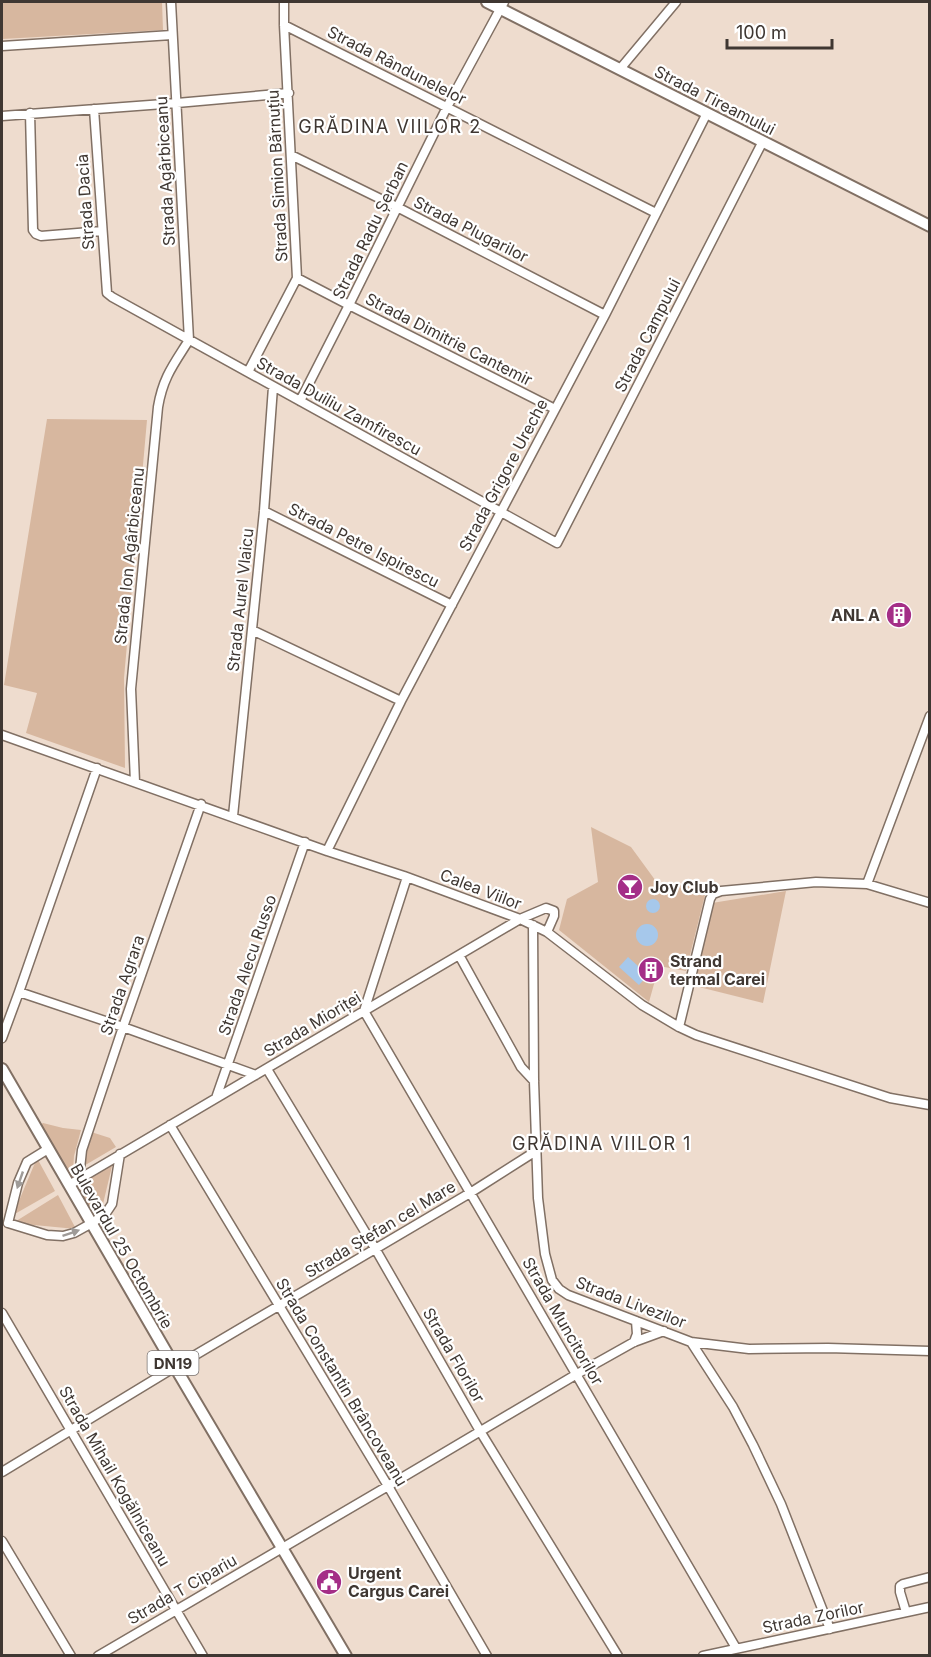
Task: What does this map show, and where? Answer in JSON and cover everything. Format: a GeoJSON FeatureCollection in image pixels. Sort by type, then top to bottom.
{"type":"FeatureCollection","features":[{"type":"Feature","properties":{"kind":"main road","name":"Strada Tireamului"},"geometry":{"type":"LineString","coordinates":[[486,2],[502,5],[620,69],[930,226]]}},
{"type":"Feature","properties":{"kind":"main road","name":"Bulevardul 25 Octombrie"},"geometry":{"type":"LineString","coordinates":[[2,1069],[48,1149],[74,1181],[92,1223],[346,1656]]}},
{"type":"Feature","properties":{"kind":"street","name":"Strada Agârbiceanu"},"geometry":{"type":"LineString","coordinates":[[171,2],[189,340]]}},
{"type":"Feature","properties":{"kind":"street","name":"Strada Simion Bărnuțiu"},"geometry":{"type":"LineString","coordinates":[[248,372],[297,278],[284,25],[285,2]]}},
{"type":"Feature","properties":{"kind":"street"},"geometry":{"type":"LineString","coordinates":[[620,69],[676,2]]}},
{"type":"Feature","properties":{"kind":"street","name":"Strada Radu Șerban"},"geometry":{"type":"LineString","coordinates":[[300,401],[447,107],[502,5]]}},
{"type":"Feature","properties":{"kind":"street","name":"Strada Rândunelelor"},"geometry":{"type":"LineString","coordinates":[[284,25],[656,213]]}},
{"type":"Feature","properties":{"kind":"street"},"geometry":{"type":"LineString","coordinates":[[2,46],[172,35]]}},
{"type":"Feature","properties":{"kind":"street"},"geometry":{"type":"LineString","coordinates":[[2,116],[289,93]]}},
{"type":"Feature","properties":{"kind":"street","name":"Strada Dacia"},"geometry":{"type":"LineString","coordinates":[[94,109],[106,293]]}},
{"type":"Feature","properties":{"kind":"street"},"geometry":{"type":"LineString","coordinates":[[30,113],[33,224],[36,234],[40,236],[102,231]]}},
{"type":"Feature","properties":{"kind":"street","name":"Strada Grigore Ureche"},"geometry":{"type":"LineString","coordinates":[[327,850],[401,701],[605,315],[707,113]]}},
{"type":"Feature","properties":{"kind":"street","name":"Strada Campului"},"geometry":{"type":"LineString","coordinates":[[557,543],[763,141]]}},
{"type":"Feature","properties":{"kind":"street","name":"Strada Plugarilor"},"geometry":{"type":"LineString","coordinates":[[291,155],[398,207],[605,315]]}},
{"type":"Feature","properties":{"kind":"street","name":"Strada Dimitrie Cantemir"},"geometry":{"type":"LineString","coordinates":[[297,278],[555,409]]}},
{"type":"Feature","properties":{"kind":"street","name":"Strada Duiliu Zamfirescu"},"geometry":{"type":"LineString","coordinates":[[106,293],[557,543]]}},
{"type":"Feature","properties":{"kind":"street","name":"Strada Ion Agârbiceanu"},"geometry":{"type":"LineString","coordinates":[[135,782],[131,689],[158,407],[166,376],[189,340]]}},
{"type":"Feature","properties":{"kind":"street","name":"Strada Aurel Vlaicu"},"geometry":{"type":"LineString","coordinates":[[233,816],[264,511],[273,387]]}},
{"type":"Feature","properties":{"kind":"street","name":"Strada Petre Ispirescu"},"geometry":{"type":"LineString","coordinates":[[264,511],[452,605]]}},
{"type":"Feature","properties":{"kind":"street"},"geometry":{"type":"LineString","coordinates":[[252,630],[401,701]]}},
{"type":"Feature","properties":{"kind":"street"},"geometry":{"type":"LineString","coordinates":[[867,884],[930,716]]}},
{"type":"Feature","properties":{"kind":"street","name":"Calea Viilor"},"geometry":{"type":"LineString","coordinates":[[2,735],[520,919],[547,932],[642,1005],[696,1035],[890,1098],[930,1105]]}},
{"type":"Feature","properties":{"kind":"street"},"geometry":{"type":"LineString","coordinates":[[2,1038],[97,768]]}},
{"type":"Feature","properties":{"kind":"street","name":"Strada Agrara"},"geometry":{"type":"LineString","coordinates":[[74,1181],[123,1027],[201,804]]}},
{"type":"Feature","properties":{"kind":"street","name":"Strada Alecu Russo"},"geometry":{"type":"LineString","coordinates":[[216,1098],[305,842]]}},
{"type":"Feature","properties":{"kind":"street"},"geometry":{"type":"LineString","coordinates":[[364,1011],[407,877]]}},
{"type":"Feature","properties":{"kind":"street"},"geometry":{"type":"LineString","coordinates":[[679,1027],[710,899],[714,894],[721,891],[816,882],[867,884],[930,903]]}},
{"type":"Feature","properties":{"kind":"street","name":"Strada Mioriței"},"geometry":{"type":"LineString","coordinates":[[74,1181],[520,919],[546,908],[550,909],[554,911],[555,916],[547,932]]}},
{"type":"Feature","properties":{"kind":"street","name":"Strada Livezilor"},"geometry":{"type":"LineString","coordinates":[[533,925],[534,1081],[538,1198],[545,1254],[552,1280],[568,1295],[691,1342],[732,1407],[758,1455],[781,1504],[830,1629]]}},
{"type":"Feature","properties":{"kind":"street"},"geometry":{"type":"LineString","coordinates":[[459,956],[521,1067],[534,1081]]}},
{"type":"Feature","properties":{"kind":"street"},"geometry":{"type":"LineString","coordinates":[[20,992],[256,1075]]}},
{"type":"Feature","properties":{"kind":"street","name":"Strada Muncitorilor"},"geometry":{"type":"LineString","coordinates":[[364,1011],[736,1648]]}},
{"type":"Feature","properties":{"kind":"street","name":"Strada Florilor"},"geometry":{"type":"LineString","coordinates":[[267,1068],[376,1250],[480,1431],[618,1656]]}},
{"type":"Feature","properties":{"kind":"street","name":"Strada Constantin Brâncoveanu"},"geometry":{"type":"LineString","coordinates":[[170,1125],[388,1486],[487,1656]]}},
{"type":"Feature","properties":{"kind":"street"},"geometry":{"type":"LineString","coordinates":[[48,1149],[27,1162],[5,1224],[47,1235],[63,1236],[92,1223],[106,1213],[111,1204],[120,1154]]}},
{"type":"Feature","properties":{"kind":"street","name":"Strada Ștefan cel Mare"},"geometry":{"type":"LineString","coordinates":[[2,1472],[175,1367],[376,1250],[536,1151]]}},
{"type":"Feature","properties":{"kind":"street","name":"Strada Mihail Kogălniceanu"},"geometry":{"type":"LineString","coordinates":[[2,1313],[203,1656]]}},
{"type":"Feature","properties":{"kind":"street"},"geometry":{"type":"LineString","coordinates":[[634,1342],[637,1334],[636,1321]]}},
{"type":"Feature","properties":{"kind":"street","name":"Strada T Cipariu"},"geometry":{"type":"LineString","coordinates":[[98,1656],[577,1374],[634,1342],[664,1331]]}},
{"type":"Feature","properties":{"kind":"street"},"geometry":{"type":"LineString","coordinates":[[691,1342],[748,1349],[828,1348],[930,1351]]}},
{"type":"Feature","properties":{"kind":"street"},"geometry":{"type":"LineString","coordinates":[[2,1541],[71,1656]]}},
{"type":"Feature","properties":{"kind":"street"},"geometry":{"type":"LineString","coordinates":[[906,1612],[900,1586],[930,1577]]}},
{"type":"Feature","properties":{"kind":"street","name":"Strada Zorilor"},"geometry":{"type":"LineString","coordinates":[[703,1656],[930,1607]]}},
{"type":"Feature","properties":{"kind":"shaded area"},"geometry":{"type":"Polygon","coordinates":[[[2,2],[162,2],[163,30],[2,39],[2,2]]]}},
{"type":"Feature","properties":{"kind":"shaded area"},"geometry":{"type":"Polygon","coordinates":[[[47,419],[147,420],[124,678],[125,768],[26,733],[37,693],[4,685],[47,419]]]}},
{"type":"Feature","properties":{"kind":"shaded area","name":"Strand termal Carei"},"geometry":{"type":"Polygon","coordinates":[[[591,827],[631,847],[658,884],[707,887],[686,971],[659,966],[649,1002],[559,930],[567,899],[598,882],[591,827]]]}},
{"type":"Feature","properties":{"kind":"shaded area"},"geometry":{"type":"Polygon","coordinates":[[[786,891],[763,1003],[691,985],[712,903],[786,891]]]}},
{"type":"Feature","properties":{"kind":"shaded area"},"geometry":{"type":"Polygon","coordinates":[[[43,1123],[81,1130],[74,1156],[73,1171],[68,1173],[40,1125],[43,1123]]]}},
{"type":"Feature","properties":{"kind":"shaded area"},"geometry":{"type":"Polygon","coordinates":[[[88,1131],[110,1138],[116,1147],[82,1167],[88,1131]]]}},
{"type":"Feature","properties":{"kind":"shaded area"},"geometry":{"type":"Polygon","coordinates":[[[37,1158],[55,1191],[13,1215],[37,1158]]]}},
{"type":"Feature","properties":{"kind":"shaded area"},"geometry":{"type":"Polygon","coordinates":[[[113,1162],[103,1204],[92,1212],[74,1183],[113,1162]]]}},
{"type":"Feature","properties":{"kind":"shaded area"},"geometry":{"type":"Polygon","coordinates":[[[58,1195],[76,1229],[13,1223],[58,1195]]]}},
{"type":"Feature","properties":{"kind":"water"},"geometry":{"type":"Polygon","coordinates":[[[653,899],[658,901],[660,906],[658,911],[653,913],[648,911],[646,906],[648,901],[653,899]]]}},
{"type":"Feature","properties":{"kind":"water"},"geometry":{"type":"Polygon","coordinates":[[[647,924],[655,927],[658,935],[655,943],[647,946],[639,943],[636,935],[639,927],[647,924]]]}},
{"type":"Feature","properties":{"kind":"water"},"geometry":{"type":"Polygon","coordinates":[[[628,957],[648,975],[639,985],[619,967],[628,957]]]}},
{"type":"Feature","properties":{"kind":"place","name":"ANL A"},"geometry":{"type":"Point","coordinates":[899,615]}},
{"type":"Feature","properties":{"kind":"place","name":"Joy Club"},"geometry":{"type":"Point","coordinates":[630,887]}},
{"type":"Feature","properties":{"kind":"place","name":"Strand termal Carei"},"geometry":{"type":"Point","coordinates":[651,970]}},
{"type":"Feature","properties":{"kind":"place","name":"Urgent Cargus Carei"},"geometry":{"type":"Point","coordinates":[329,1582]}},
{"type":"Feature","properties":{"kind":"district","name":"GRĂDINA VIILOR 2"},"geometry":{"type":"Point","coordinates":[390,126]}},
{"type":"Feature","properties":{"kind":"district","name":"GRĂDINA VIILOR 1"},"geometry":{"type":"Point","coordinates":[602,1143]}}]}
